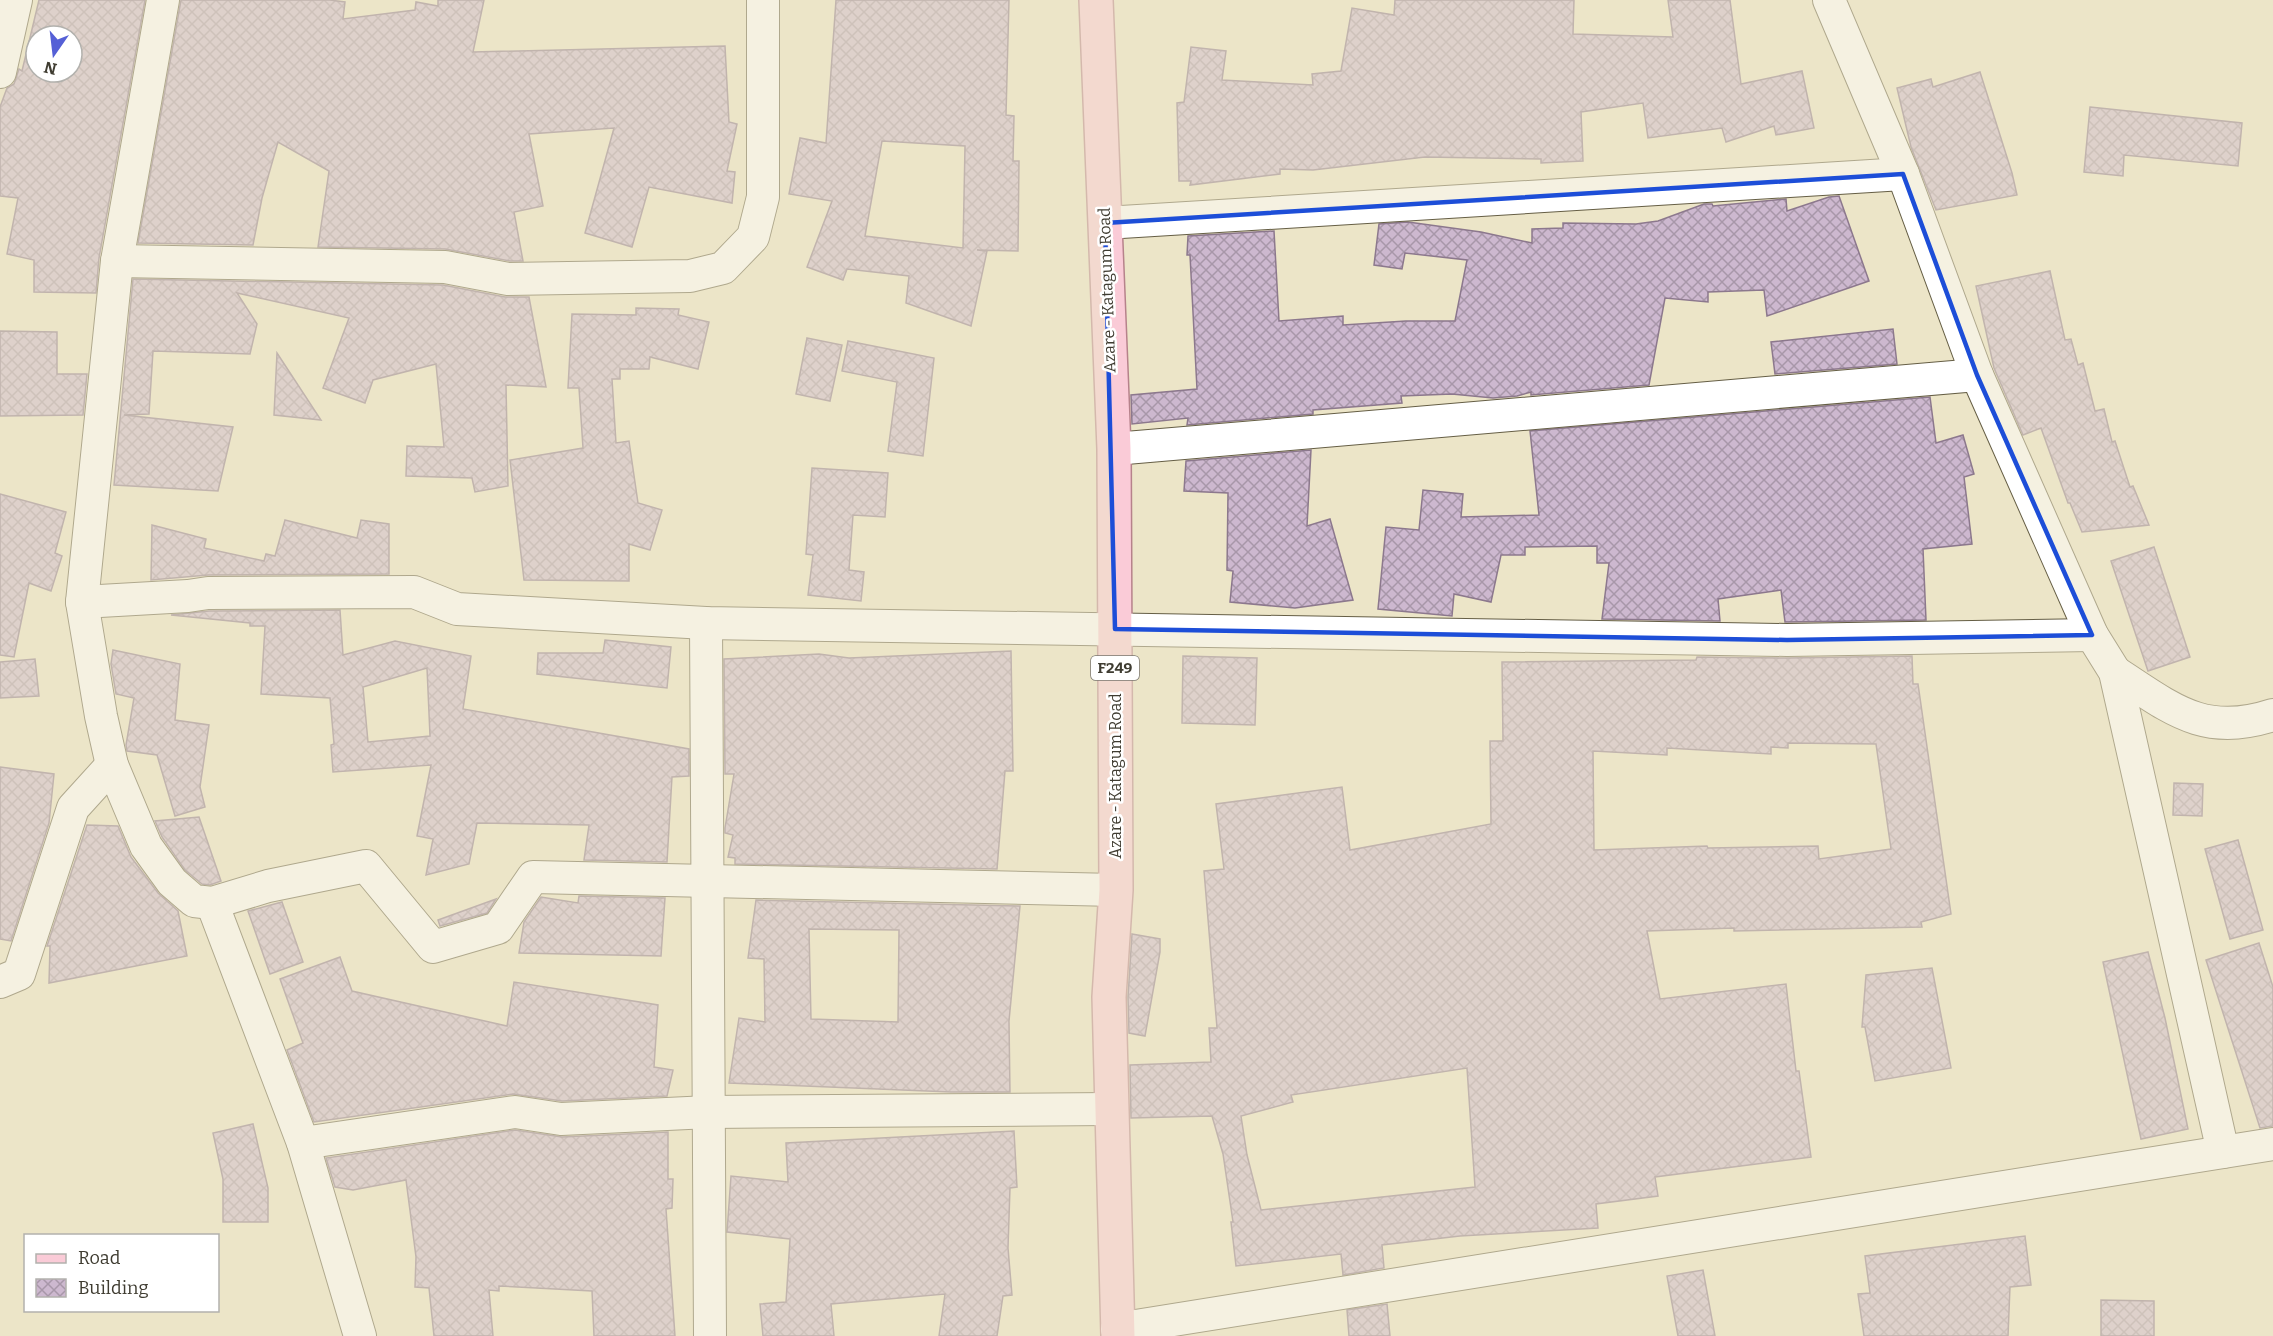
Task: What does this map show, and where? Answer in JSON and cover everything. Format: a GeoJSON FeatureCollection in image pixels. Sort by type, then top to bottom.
{"type":"FeatureCollection","features":[{"type":"Feature","properties":{"kind":"main road","name":"Azare - Katagum Road"},"geometry":{"type":"LineString","coordinates":[[1096,0],[1114,449],[1116,890],[1109,997],[1117,1332]]}},
{"type":"Feature","properties":{"kind":"street"},"geometry":{"type":"LineString","coordinates":[[0,72],[16,0]]}},
{"type":"Feature","properties":{"kind":"street"},"geometry":{"type":"LineString","coordinates":[[163,0],[117,261],[82,602],[101,716],[112,765],[146,846],[172,882],[194,901],[213,903],[268,886],[366,866],[433,947],[498,928],[533,877],[707,883],[1116,890]]}},
{"type":"Feature","properties":{"kind":"street"},"geometry":{"type":"LineString","coordinates":[[117,261],[445,267],[508,279],[690,276],[723,268],[753,237],[763,197],[764,0]]}},
{"type":"Feature","properties":{"kind":"street"},"geometry":{"type":"LineString","coordinates":[[1829,0],[1903,174],[1977,375],[2092,634],[2115,672],[2223,1152]]}},
{"type":"Feature","properties":{"kind":"street"},"geometry":{"type":"LineString","coordinates":[[1105,223],[1903,174]]}},
{"type":"Feature","properties":{"kind":"street"},"geometry":{"type":"LineString","coordinates":[[1114,449],[1977,375]]}},
{"type":"Feature","properties":{"kind":"street"},"geometry":{"type":"LineString","coordinates":[[82,602],[208,593],[414,592],[457,609],[706,623],[1786,640],[2092,634]]}},
{"type":"Feature","properties":{"kind":"street"},"geometry":{"type":"LineString","coordinates":[[706,623],[710,1336]]}},
{"type":"Feature","properties":{"kind":"street"},"geometry":{"type":"LineString","coordinates":[[2115,672],[2176,712],[2204,722],[2248,723],[2273,715]]}},
{"type":"Feature","properties":{"kind":"street"},"geometry":{"type":"LineString","coordinates":[[2127,726],[2176,712]]}},
{"type":"Feature","properties":{"kind":"street"},"geometry":{"type":"LineString","coordinates":[[0,982],[19,974],[73,808],[112,765]]}},
{"type":"Feature","properties":{"kind":"street"},"geometry":{"type":"LineString","coordinates":[[213,903],[303,1143],[360,1336]]}},
{"type":"Feature","properties":{"kind":"street"},"geometry":{"type":"LineString","coordinates":[[303,1143],[516,1112],[561,1119],[709,1112],[1111,1109]]}},
{"type":"Feature","properties":{"kind":"street"},"geometry":{"type":"LineString","coordinates":[[1117,1332],[2273,1144]]}},
{"type":"Feature","properties":{"kind":"highlighted area"},"geometry":{"type":"Polygon","coordinates":[[[1903,174],[1977,375],[2092,635],[1787,640],[1115,629],[1105,223],[1903,174]]]}},
{"type":"Feature","properties":{"kind":"building"},"geometry":{"type":"Polygon","coordinates":[[[39,0],[145,0],[99,258],[96,293],[34,292],[34,260],[7,254],[18,198],[0,196],[0,107],[7,88],[14,84],[19,69],[22,71],[24,63],[24,84],[84,84],[84,24],[33,24],[39,0]]]}},
{"type":"Feature","properties":{"kind":"building"},"geometry":{"type":"Polygon","coordinates":[[[181,0],[330,0],[345,2],[343,19],[415,10],[416,2],[438,6],[438,0],[484,0],[473,52],[725,46],[729,122],[737,124],[727,171],[735,172],[732,203],[649,187],[632,247],[585,233],[614,128],[529,134],[543,206],[514,212],[523,261],[510,261],[445,249],[318,247],[329,171],[278,142],[262,198],[253,245],[138,243],[181,0]]]}},
{"type":"Feature","properties":{"kind":"building"},"geometry":{"type":"Polygon","coordinates":[[[836,0],[1009,0],[1006,115],[1014,116],[1013,161],[1019,161],[1018,251],[977,250],[987,251],[971,326],[906,303],[909,276],[847,269],[843,280],[807,267],[832,201],[789,194],[800,138],[826,143],[836,0]],[[882,141],[865,236],[963,248],[965,146],[882,141]]]}},
{"type":"Feature","properties":{"kind":"building"},"geometry":{"type":"Polygon","coordinates":[[[1395,0],[1574,0],[1573,34],[1673,37],[1668,0],[1730,0],[1741,84],[1802,71],[1814,128],[1776,135],[1774,126],[1726,142],[1722,128],[1648,138],[1643,103],[1581,112],[1583,161],[1541,163],[1541,159],[1425,157],[1313,170],[1280,169],[1280,174],[1190,185],[1191,181],[1179,181],[1177,103],[1184,102],[1191,47],[1226,51],[1222,80],[1313,85],[1312,74],[1341,71],[1352,8],[1394,15],[1395,0]]]}},
{"type":"Feature","properties":{"kind":"building"},"geometry":{"type":"Polygon","coordinates":[[[1980,72],[2017,195],[1936,210],[1911,147],[1897,88],[1931,79],[1933,87],[1980,72]]]}},
{"type":"Feature","properties":{"kind":"building"},"geometry":{"type":"Polygon","coordinates":[[[2090,107],[2242,123],[2238,166],[2124,155],[2123,176],[2084,172],[2090,107]]]}},
{"type":"Feature","properties":{"kind":"building"},"geometry":{"type":"Polygon","coordinates":[[[1839,196],[1869,281],[1767,316],[1764,290],[1708,292],[1708,302],[1665,298],[1649,385],[1531,395],[1531,392],[1493,398],[1452,394],[1401,396],[1402,403],[1313,410],[1313,414],[1187,425],[1188,418],[1132,424],[1131,395],[1197,389],[1190,255],[1187,255],[1188,236],[1274,231],[1279,321],[1343,316],[1343,325],[1455,321],[1467,260],[1405,253],[1402,269],[1374,265],[1379,224],[1408,222],[1481,232],[1532,243],[1532,229],[1563,228],[1563,223],[1636,224],[1658,221],[1704,204],[1713,206],[1786,199],[1787,211],[1829,197],[1839,196]]]}},
{"type":"Feature","properties":{"kind":"building"},"geometry":{"type":"Polygon","coordinates":[[[2050,271],[2065,340],[2071,339],[2078,365],[2083,363],[2095,411],[2104,409],[2112,442],[2115,441],[2130,487],[2133,486],[2149,525],[2082,532],[2070,503],[2068,503],[2041,428],[2023,435],[1994,368],[1976,286],[2050,271]]]}},
{"type":"Feature","properties":{"kind":"building"},"geometry":{"type":"Polygon","coordinates":[[[133,279],[443,285],[505,297],[529,297],[546,387],[506,385],[508,486],[475,492],[472,478],[406,476],[407,446],[444,447],[436,364],[373,380],[365,403],[323,388],[349,318],[237,293],[257,324],[250,354],[153,351],[149,414],[124,415],[233,427],[218,491],[114,485],[133,279]]]}},
{"type":"Feature","properties":{"kind":"building"},"geometry":{"type":"Polygon","coordinates":[[[636,308],[679,309],[678,315],[709,322],[698,369],[650,357],[649,369],[620,369],[620,379],[612,379],[616,443],[629,441],[638,503],[662,510],[650,550],[629,544],[629,581],[524,580],[510,460],[583,448],[579,388],[568,388],[572,314],[636,315],[636,308]]]}},
{"type":"Feature","properties":{"kind":"building"},"geometry":{"type":"Polygon","coordinates":[[[1893,329],[1897,364],[1775,374],[1771,342],[1893,329]]]}},
{"type":"Feature","properties":{"kind":"building"},"geometry":{"type":"Polygon","coordinates":[[[0,331],[57,332],[57,374],[87,374],[83,415],[0,416],[0,331]]]}},
{"type":"Feature","properties":{"kind":"building"},"geometry":{"type":"Polygon","coordinates":[[[807,338],[842,345],[830,401],[796,394],[807,338]]]}},
{"type":"Feature","properties":{"kind":"building"},"geometry":{"type":"Polygon","coordinates":[[[848,341],[934,358],[923,456],[888,451],[897,382],[842,371],[848,341]]]}},
{"type":"Feature","properties":{"kind":"building"},"geometry":{"type":"Polygon","coordinates":[[[277,353],[321,420],[274,415],[277,353]]]}},
{"type":"Feature","properties":{"kind":"building"},"geometry":{"type":"Polygon","coordinates":[[[1930,397],[1936,443],[1963,435],[1974,474],[1964,477],[1972,544],[1923,549],[1926,620],[1785,622],[1781,590],[1718,599],[1720,621],[1602,619],[1609,563],[1597,563],[1597,546],[1525,547],[1525,555],[1501,555],[1491,602],[1454,594],[1452,616],[1378,609],[1386,527],[1419,530],[1423,490],[1463,494],[1461,517],[1539,515],[1530,431],[1930,397]]]}},
{"type":"Feature","properties":{"kind":"building"},"geometry":{"type":"Polygon","coordinates":[[[1311,450],[1307,526],[1330,519],[1353,600],[1295,608],[1230,602],[1233,571],[1227,570],[1228,493],[1184,491],[1186,461],[1311,450]]]}},
{"type":"Feature","properties":{"kind":"building"},"geometry":{"type":"Polygon","coordinates":[[[812,468],[888,473],[885,517],[853,515],[849,570],[864,572],[861,601],[808,595],[813,555],[806,554],[812,468]]]}},
{"type":"Feature","properties":{"kind":"building"},"geometry":{"type":"Polygon","coordinates":[[[0,494],[66,512],[55,553],[62,556],[51,591],[29,583],[14,657],[0,655],[0,494]]]}},
{"type":"Feature","properties":{"kind":"building"},"geometry":{"type":"Polygon","coordinates":[[[285,520],[357,538],[361,520],[389,524],[389,574],[208,575],[151,580],[152,525],[206,539],[204,548],[264,561],[266,554],[275,556],[285,520]]]}},
{"type":"Feature","properties":{"kind":"building"},"geometry":{"type":"Polygon","coordinates":[[[2154,547],[2190,657],[2148,671],[2111,561],[2154,547]]]}},
{"type":"Feature","properties":{"kind":"building"},"geometry":{"type":"Polygon","coordinates":[[[340,610],[343,655],[395,641],[471,656],[463,709],[689,749],[689,776],[672,777],[667,862],[584,860],[589,825],[477,823],[469,864],[426,875],[433,839],[417,836],[431,765],[333,772],[331,745],[334,744],[330,698],[261,694],[265,626],[171,615],[209,611],[340,610]],[[427,668],[363,687],[368,742],[430,736],[427,668]]]}},
{"type":"Feature","properties":{"kind":"building"},"geometry":{"type":"Polygon","coordinates":[[[605,640],[671,647],[667,688],[537,674],[538,653],[603,653],[605,640]]]}},
{"type":"Feature","properties":{"kind":"building"},"geometry":{"type":"Polygon","coordinates":[[[113,650],[180,664],[175,720],[209,725],[200,787],[205,807],[175,816],[157,755],[127,751],[134,698],[116,694],[111,664],[113,650]]]}},
{"type":"Feature","properties":{"kind":"building"},"geometry":{"type":"Polygon","coordinates":[[[1011,651],[1013,771],[1005,771],[997,869],[735,864],[735,858],[728,857],[733,835],[725,833],[725,828],[734,774],[725,774],[724,659],[819,654],[849,658],[1011,651]]]}},
{"type":"Feature","properties":{"kind":"building"},"geometry":{"type":"Polygon","coordinates":[[[1183,656],[1257,658],[1255,725],[1182,723],[1183,656]]]}},
{"type":"Feature","properties":{"kind":"building"},"geometry":{"type":"Polygon","coordinates":[[[1912,656],[1913,684],[1918,684],[1951,914],[1921,922],[1922,927],[1647,931],[1660,999],[1786,984],[1796,1071],[1799,1071],[1811,1157],[1655,1177],[1658,1196],[1596,1204],[1598,1228],[1460,1236],[1382,1245],[1384,1268],[1343,1275],[1341,1254],[1236,1266],[1231,1222],[1233,1222],[1223,1154],[1212,1116],[1131,1118],[1130,1065],[1211,1062],[1209,1028],[1217,1028],[1204,871],[1224,869],[1216,804],[1342,787],[1350,850],[1491,824],[1490,741],[1503,741],[1502,662],[1696,660],[1697,657],[1912,656]],[[1788,743],[1788,748],[1771,747],[1771,754],[1667,748],[1667,755],[1593,751],[1594,850],[1707,846],[1708,848],[1818,846],[1819,859],[1891,849],[1876,744],[1788,743]],[[1467,1068],[1291,1095],[1293,1102],[1241,1116],[1247,1155],[1261,1210],[1475,1187],[1467,1068]]]}},
{"type":"Feature","properties":{"kind":"building"},"geometry":{"type":"Polygon","coordinates":[[[35,659],[39,696],[0,698],[0,662],[35,659]]]}},
{"type":"Feature","properties":{"kind":"building"},"geometry":{"type":"Polygon","coordinates":[[[0,767],[54,774],[49,823],[11,941],[0,939],[0,767]]]}},
{"type":"Feature","properties":{"kind":"building"},"geometry":{"type":"Polygon","coordinates":[[[2174,783],[2203,784],[2202,816],[2173,815],[2174,783]]]}},
{"type":"Feature","properties":{"kind":"building"},"geometry":{"type":"Polygon","coordinates":[[[199,817],[221,881],[210,885],[202,884],[185,870],[162,837],[155,821],[199,817]]]}},
{"type":"Feature","properties":{"kind":"building"},"geometry":{"type":"Polygon","coordinates":[[[87,825],[118,826],[131,857],[158,893],[178,911],[187,956],[49,983],[50,946],[47,946],[87,825]]]}},
{"type":"Feature","properties":{"kind":"building"},"geometry":{"type":"Polygon","coordinates":[[[2238,840],[2263,930],[2230,939],[2205,849],[2238,840]]]}},
{"type":"Feature","properties":{"kind":"building"},"geometry":{"type":"Polygon","coordinates":[[[579,896],[665,898],[661,956],[519,953],[524,922],[541,897],[578,903],[579,896]]]}},
{"type":"Feature","properties":{"kind":"building"},"geometry":{"type":"Polygon","coordinates":[[[496,899],[487,913],[440,926],[438,920],[496,899]]]}},
{"type":"Feature","properties":{"kind":"building"},"geometry":{"type":"Polygon","coordinates":[[[756,900],[1020,906],[1009,1021],[1010,1092],[951,1092],[729,1083],[739,1018],[765,1022],[764,959],[748,958],[756,900]],[[809,929],[811,1019],[898,1022],[899,930],[809,929]]]}},
{"type":"Feature","properties":{"kind":"building"},"geometry":{"type":"Polygon","coordinates":[[[282,902],[303,962],[270,974],[248,911],[282,902]]]}},
{"type":"Feature","properties":{"kind":"building"},"geometry":{"type":"Polygon","coordinates":[[[1132,934],[1160,939],[1160,952],[1145,1036],[1129,1033],[1128,997],[1132,934]]]}},
{"type":"Feature","properties":{"kind":"building"},"geometry":{"type":"Polygon","coordinates":[[[2259,943],[2273,987],[2273,1126],[2260,1128],[2206,960],[2259,943]]]}},
{"type":"Feature","properties":{"kind":"building"},"geometry":{"type":"Polygon","coordinates":[[[2148,952],[2165,1018],[2188,1129],[2141,1139],[2103,962],[2148,952]]]}},
{"type":"Feature","properties":{"kind":"building"},"geometry":{"type":"Polygon","coordinates":[[[340,957],[352,991],[507,1026],[514,982],[658,1005],[654,1067],[673,1070],[667,1096],[562,1101],[513,1094],[314,1122],[287,1050],[303,1043],[280,979],[340,957]]]}},
{"type":"Feature","properties":{"kind":"building"},"geometry":{"type":"Polygon","coordinates":[[[1932,968],[1951,1068],[1875,1081],[1865,1027],[1862,1027],[1866,975],[1932,968]]]}},
{"type":"Feature","properties":{"kind":"building"},"geometry":{"type":"Polygon","coordinates":[[[253,1124],[268,1188],[268,1222],[223,1222],[223,1179],[213,1133],[253,1124]]]}},
{"type":"Feature","properties":{"kind":"building"},"geometry":{"type":"Polygon","coordinates":[[[515,1130],[562,1137],[668,1132],[668,1179],[673,1179],[672,1208],[666,1209],[675,1336],[594,1336],[592,1291],[499,1286],[499,1291],[489,1290],[493,1336],[434,1336],[429,1288],[415,1287],[416,1257],[406,1180],[353,1190],[335,1187],[326,1158],[515,1130]]]}},
{"type":"Feature","properties":{"kind":"building"},"geometry":{"type":"Polygon","coordinates":[[[1014,1131],[1017,1187],[1010,1188],[1008,1248],[1012,1295],[1003,1296],[997,1336],[939,1336],[945,1294],[831,1304],[834,1336],[763,1336],[760,1304],[786,1302],[790,1239],[727,1232],[731,1176],[788,1182],[786,1143],[1014,1131]]]}},
{"type":"Feature","properties":{"kind":"building"},"geometry":{"type":"Polygon","coordinates":[[[2025,1236],[2031,1285],[2010,1287],[2008,1336],[1864,1336],[1858,1294],[1870,1293],[1865,1256],[2025,1236]]]}},
{"type":"Feature","properties":{"kind":"building"},"geometry":{"type":"Polygon","coordinates":[[[1703,1270],[1715,1336],[1678,1336],[1667,1276],[1703,1270]]]}},
{"type":"Feature","properties":{"kind":"building"},"geometry":{"type":"Polygon","coordinates":[[[2101,1300],[2154,1301],[2154,1336],[2101,1336],[2101,1300]]]}},
{"type":"Feature","properties":{"kind":"building"},"geometry":{"type":"Polygon","coordinates":[[[1387,1304],[1390,1336],[1349,1336],[1347,1310],[1387,1304]]]}}]}
